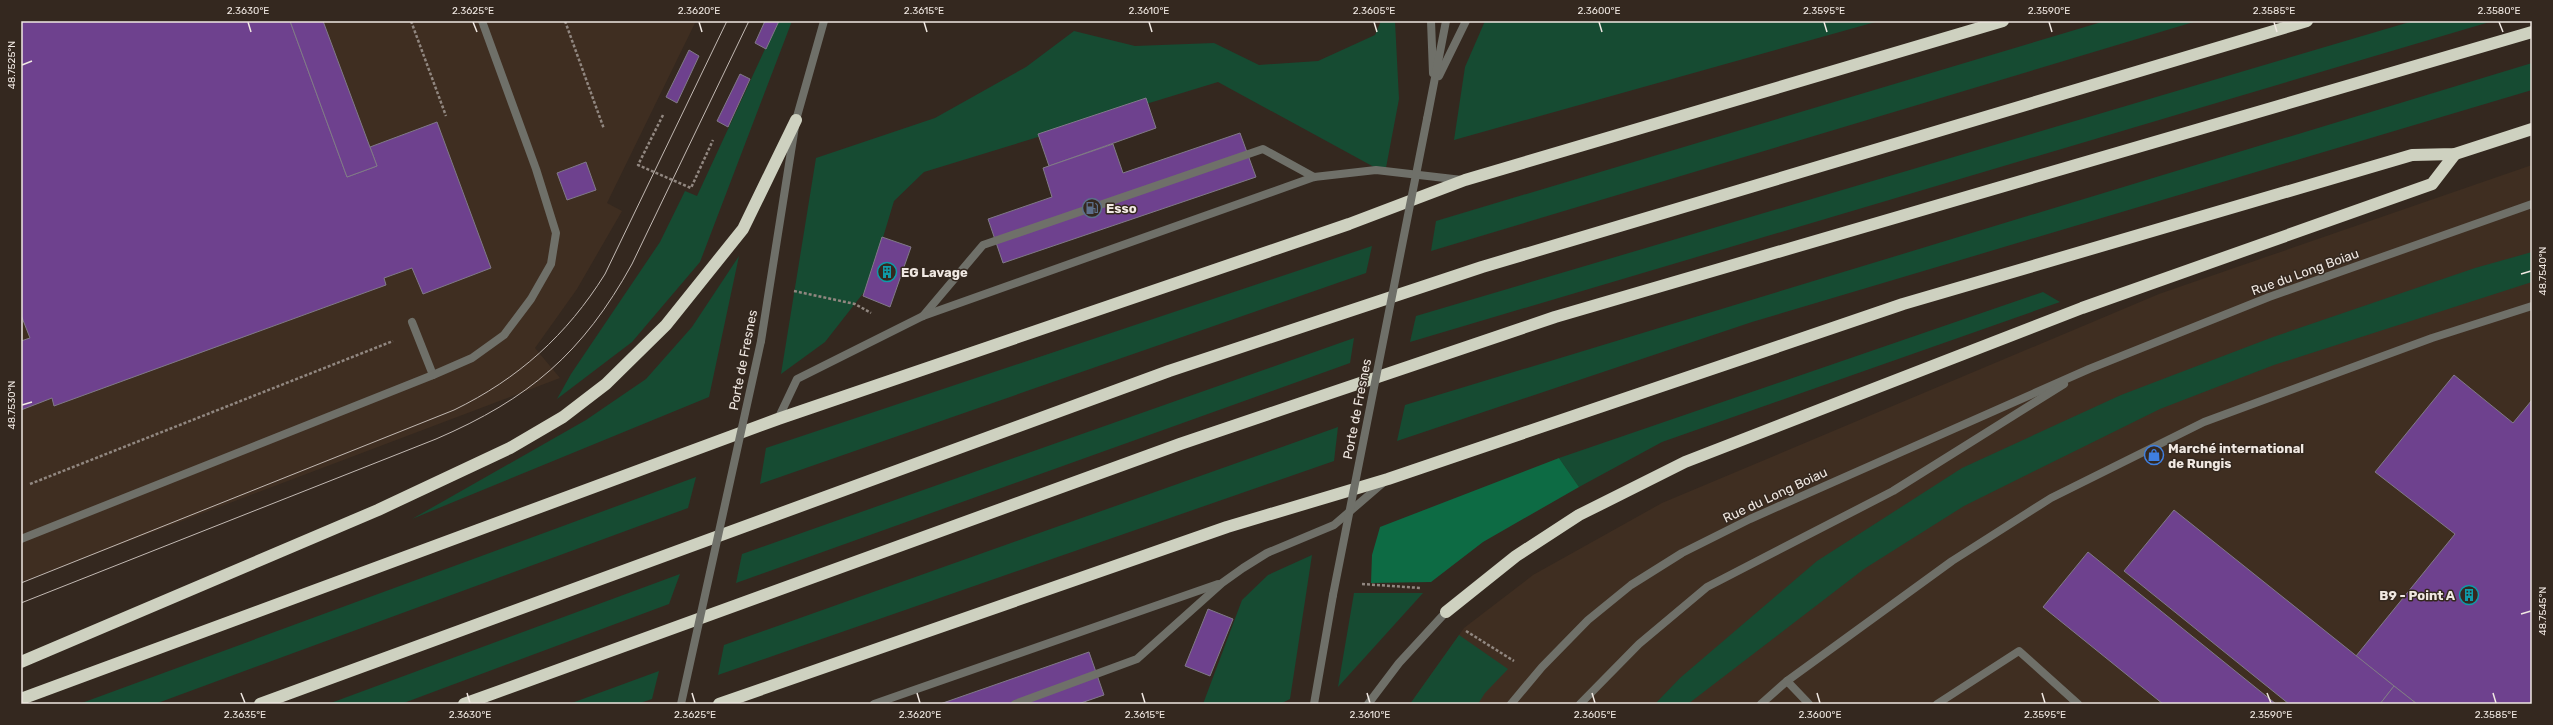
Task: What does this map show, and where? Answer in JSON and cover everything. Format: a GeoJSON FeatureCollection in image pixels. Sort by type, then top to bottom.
{"type":"FeatureCollection","features":[{"type":"Feature","properties":{"kind":"highway"},"geometry":{"type":"LineString","coordinates":[[21,699],[778,419],[1342,227],[1465,180],[2003,21]]}},
{"type":"Feature","properties":{"kind":"highway"},"geometry":{"type":"LineString","coordinates":[[260,704],[1169,371],[1482,267],[2307,21]]}},
{"type":"Feature","properties":{"kind":"highway"},"geometry":{"type":"LineString","coordinates":[[464,704],[1180,444],[1555,317],[2532,32]]}},
{"type":"Feature","properties":{"kind":"highway"},"geometry":{"type":"LineString","coordinates":[[21,662],[378,510],[510,448],[563,417],[606,384],[666,325],[743,229],[796,120]]}},
{"type":"Feature","properties":{"kind":"highway"},"geometry":{"type":"LineString","coordinates":[[719,704],[1227,527],[1388,478],[1903,304],[2412,156],[2455,154],[2532,129]]}},
{"type":"Feature","properties":{"kind":"highway"},"geometry":{"type":"LineString","coordinates":[[1446,612],[1516,556],[1579,515],[1685,462],[2082,308],[2432,184],[2455,154]]}},
{"type":"Feature","properties":{"kind":"street"},"geometry":{"type":"LineString","coordinates":[[21,539],[434,375],[472,358],[504,335],[531,299],[551,264],[556,233],[536,168],[482,21]]}},
{"type":"Feature","properties":{"kind":"street","name":"Porte de Fresnes"},"geometry":{"type":"LineString","coordinates":[[681,704],[761,341],[796,120],[824,21]]}},
{"type":"Feature","properties":{"kind":"street"},"geometry":{"type":"LineString","coordinates":[[1431,21],[1434,86]]}},
{"type":"Feature","properties":{"kind":"street"},"geometry":{"type":"LineString","coordinates":[[1434,86],[1446,21]]}},
{"type":"Feature","properties":{"kind":"street"},"geometry":{"type":"LineString","coordinates":[[1434,86],[1466,21]]}},
{"type":"Feature","properties":{"kind":"street","name":"Porte de Fresnes"},"geometry":{"type":"LineString","coordinates":[[1314,704],[1333,595],[1434,86]]}},
{"type":"Feature","properties":{"kind":"street"},"geometry":{"type":"LineString","coordinates":[[923,316],[983,245],[1262,149],[1314,177]]}},
{"type":"Feature","properties":{"kind":"street"},"geometry":{"type":"LineString","coordinates":[[778,419],[798,379],[923,316],[1314,177],[1376,170],[1465,180]]}},
{"type":"Feature","properties":{"kind":"street","name":"Rue du Long Boiau"},"geometry":{"type":"LineString","coordinates":[[1511,704],[1542,667],[1588,620],[1631,585],[1682,553],[1750,519],[2088,369],[2269,297],[2532,204]]}},
{"type":"Feature","properties":{"kind":"street"},"geometry":{"type":"LineString","coordinates":[[2510,212],[2532,208]]}},
{"type":"Feature","properties":{"kind":"street"},"geometry":{"type":"LineString","coordinates":[[1761,704],[1787,681],[1952,562],[2065,491],[2204,422],[2432,338],[2532,306]]}},
{"type":"Feature","properties":{"kind":"street"},"geometry":{"type":"LineString","coordinates":[[412,322],[434,375]]}},
{"type":"Feature","properties":{"kind":"street","name":"Rue du Long Boiau"},"geometry":{"type":"LineString","coordinates":[[1580,704],[1639,644],[1708,587],[1893,491],[2088,369]]}},
{"type":"Feature","properties":{"kind":"street"},"geometry":{"type":"LineString","coordinates":[[1015,704],[1137,659],[1222,583],[1267,553],[1334,525],[1388,478]]}},
{"type":"Feature","properties":{"kind":"street"},"geometry":{"type":"LineString","coordinates":[[874,704],[1222,583]]}},
{"type":"Feature","properties":{"kind":"street"},"geometry":{"type":"LineString","coordinates":[[1368,704],[1399,663],[1446,612]]}},
{"type":"Feature","properties":{"kind":"street"},"geometry":{"type":"LineString","coordinates":[[1937,704],[2019,651],[2078,704]]}},
{"type":"Feature","properties":{"kind":"street"},"geometry":{"type":"LineString","coordinates":[[1787,681],[1808,704]]}},
{"type":"Feature","properties":{"kind":"path"},"geometry":{"type":"LineString","coordinates":[[411,21],[446,116]]}},
{"type":"Feature","properties":{"kind":"path"},"geometry":{"type":"LineString","coordinates":[[565,21],[604,129]]}},
{"type":"Feature","properties":{"kind":"path"},"geometry":{"type":"LineString","coordinates":[[663,115],[638,165],[691,188],[713,140]]}},
{"type":"Feature","properties":{"kind":"path"},"geometry":{"type":"LineString","coordinates":[[796,291],[855,304]]}},
{"type":"Feature","properties":{"kind":"path"},"geometry":{"type":"LineString","coordinates":[[30,484],[417,332]]}},
{"type":"Feature","properties":{"kind":"path"},"geometry":{"type":"LineString","coordinates":[[1363,579],[1362,586],[1421,588]]}},
{"type":"Feature","properties":{"kind":"path"},"geometry":{"type":"LineString","coordinates":[[1465,631],[1516,663]]}},
{"type":"Feature","properties":{"kind":"shaded area"},"geometry":{"type":"Polygon","coordinates":[[[21,21],[696,21],[607,203],[622,211],[577,289],[535,348],[560,378],[21,582],[21,21]]]}},
{"type":"Feature","properties":{"kind":"shaded area","name":"Marché international de Rungis"},"geometry":{"type":"Polygon","coordinates":[[[2532,165],[2532,704],[1410,704],[1464,628],[1533,575],[1662,503],[2159,294],[2532,165]]]}},
{"type":"Feature","properties":{"kind":"green space"},"geometry":{"type":"Polygon","coordinates":[[[778,21],[792,21],[700,262],[632,342],[557,399],[571,374],[660,242],[685,191],[697,196],[778,21]]]}},
{"type":"Feature","properties":{"kind":"green space"},"geometry":{"type":"Polygon","coordinates":[[[1381,21],[1395,21],[1399,99],[1385,173],[1218,82],[924,172],[894,201],[868,287],[825,342],[781,374],[816,158],[935,118],[1026,67],[1074,31],[1135,46],[1214,43],[1259,65],[1318,61],[1375,35],[1381,21]]]}},
{"type":"Feature","properties":{"kind":"green space"},"geometry":{"type":"Polygon","coordinates":[[[1485,21],[1879,21],[1454,140],[1465,67],[1485,21]]]}},
{"type":"Feature","properties":{"kind":"green space"},"geometry":{"type":"Polygon","coordinates":[[[2105,21],[2197,21],[1431,251],[1436,221],[2105,21]]]}},
{"type":"Feature","properties":{"kind":"green space"},"geometry":{"type":"Polygon","coordinates":[[[2413,21],[2493,21],[1410,342],[1416,316],[2413,21]]]}},
{"type":"Feature","properties":{"kind":"green space"},"geometry":{"type":"Polygon","coordinates":[[[2532,63],[2532,90],[1752,322],[1397,441],[1405,405],[2532,63]]]}},
{"type":"Feature","properties":{"kind":"green space"},"geometry":{"type":"Polygon","coordinates":[[[1372,246],[1366,273],[760,484],[766,448],[1372,246]]]}},
{"type":"Feature","properties":{"kind":"green space"},"geometry":{"type":"Polygon","coordinates":[[[2532,252],[2532,282],[2274,365],[2160,409],[1964,506],[1864,569],[1688,704],[1655,704],[1680,678],[1817,561],[1962,468],[2121,395],[2273,337],[2475,268],[2532,252]]]}},
{"type":"Feature","properties":{"kind":"green space"},"geometry":{"type":"Polygon","coordinates":[[[739,256],[709,397],[412,519],[586,420],[646,379],[692,327],[739,256]]]}},
{"type":"Feature","properties":{"kind":"green space"},"geometry":{"type":"Polygon","coordinates":[[[2043,292],[2060,302],[1662,442],[1579,487],[1559,458],[2043,292]]]}},
{"type":"Feature","properties":{"kind":"green space"},"geometry":{"type":"Polygon","coordinates":[[[1354,338],[1350,363],[736,583],[742,554],[1354,338]]]}},
{"type":"Feature","properties":{"kind":"green space"},"geometry":{"type":"Polygon","coordinates":[[[1338,427],[1334,461],[718,675],[724,645],[1338,427]]]}},
{"type":"Feature","properties":{"kind":"green space"},"geometry":{"type":"Polygon","coordinates":[[[1559,458],[1579,487],[1483,542],[1431,582],[1371,583],[1372,555],[1380,527],[1559,458]]]}},
{"type":"Feature","properties":{"kind":"green space"},"geometry":{"type":"Polygon","coordinates":[[[696,477],[688,508],[155,704],[79,704],[696,477]]]}},
{"type":"Feature","properties":{"kind":"green space"},"geometry":{"type":"Polygon","coordinates":[[[1312,555],[1290,699],[1280,704],[1203,704],[1242,600],[1268,575],[1312,555]]]}},
{"type":"Feature","properties":{"kind":"green space"},"geometry":{"type":"Polygon","coordinates":[[[680,574],[669,604],[401,704],[328,704],[680,574]]]}},
{"type":"Feature","properties":{"kind":"green space"},"geometry":{"type":"Polygon","coordinates":[[[1354,593],[1423,593],[1338,687],[1354,593]]]}},
{"type":"Feature","properties":{"kind":"green space"},"geometry":{"type":"Polygon","coordinates":[[[1459,635],[1508,669],[1485,693],[1478,704],[1410,704],[1459,635]]]}},
{"type":"Feature","properties":{"kind":"green space"},"geometry":{"type":"Polygon","coordinates":[[[659,671],[652,699],[637,704],[569,704],[659,671]]]}},
{"type":"Feature","properties":{"kind":"building"},"geometry":{"type":"Polygon","coordinates":[[[21,21],[290,21],[347,177],[377,166],[370,147],[437,122],[491,268],[423,294],[412,268],[384,278],[386,285],[54,406],[52,398],[21,410],[21,341],[30,338],[21,315],[21,21]]]}},
{"type":"Feature","properties":{"kind":"building"},"geometry":{"type":"Polygon","coordinates":[[[290,21],[323,21],[377,166],[347,177],[290,21]]]}},
{"type":"Feature","properties":{"kind":"building"},"geometry":{"type":"Polygon","coordinates":[[[765,21],[779,21],[766,49],[755,43],[765,21]]]}},
{"type":"Feature","properties":{"kind":"building"},"geometry":{"type":"Polygon","coordinates":[[[689,50],[699,56],[677,103],[666,97],[689,50]]]}},
{"type":"Feature","properties":{"kind":"building"},"geometry":{"type":"Polygon","coordinates":[[[740,74],[750,79],[728,127],[717,121],[740,74]]]}},
{"type":"Feature","properties":{"kind":"building"},"geometry":{"type":"Polygon","coordinates":[[[1146,98],[1156,128],[1049,166],[1038,134],[1146,98]]]}},
{"type":"Feature","properties":{"kind":"building","name":"Esso"},"geometry":{"type":"Polygon","coordinates":[[[1240,133],[1256,177],[1003,263],[988,219],[1052,197],[1043,168],[1113,144],[1123,173],[1240,133]]]}},
{"type":"Feature","properties":{"kind":"building"},"geometry":{"type":"Polygon","coordinates":[[[586,162],[596,190],[567,200],[557,173],[586,162]]]}},
{"type":"Feature","properties":{"kind":"building","name":"EG Lavage"},"geometry":{"type":"Polygon","coordinates":[[[882,237],[911,247],[890,307],[863,296],[882,237]]]}},
{"type":"Feature","properties":{"kind":"building","name":"B9 - Point A"},"geometry":{"type":"Polygon","coordinates":[[[2454,375],[2513,423],[2532,400],[2532,704],[2417,704],[2356,656],[2455,534],[2375,472],[2454,375]]]}},
{"type":"Feature","properties":{"kind":"building"},"geometry":{"type":"Polygon","coordinates":[[[2174,510],[2394,686],[2380,704],[2289,704],[2124,571],[2174,510]]]}},
{"type":"Feature","properties":{"kind":"building"},"geometry":{"type":"Polygon","coordinates":[[[2088,552],[2276,704],[2163,704],[2043,607],[2088,552]]]}},
{"type":"Feature","properties":{"kind":"building"},"geometry":{"type":"Polygon","coordinates":[[[1208,609],[1233,619],[1210,676],[1185,666],[1208,609]]]}},
{"type":"Feature","properties":{"kind":"building"},"geometry":{"type":"Polygon","coordinates":[[[1089,652],[1104,695],[1078,704],[940,704],[1089,652]]]}},
{"type":"Feature","properties":{"kind":"building"},"geometry":{"type":"Polygon","coordinates":[[[2394,686],[2417,704],[2380,704],[2394,686]]]}},
{"type":"Feature","properties":{"kind":"tram line"},"geometry":{"type":"LineString","coordinates":[[21,583],[454,410],[477,398],[520,369],[557,336],[574,317],[605,274],[727,21]]}},
{"type":"Feature","properties":{"kind":"tram line"},"geometry":{"type":"LineString","coordinates":[[21,603],[436,439],[469,424],[526,390],[573,348],[594,323],[632,264],[749,21]]}},
{"type":"Feature","properties":{"kind":"place","name":"Esso"},"geometry":{"type":"Point","coordinates":[1092,208]}},
{"type":"Feature","properties":{"kind":"place","name":"EG Lavage"},"geometry":{"type":"Point","coordinates":[887,272]}},
{"type":"Feature","properties":{"kind":"place","name":"Marché international de Rungis"},"geometry":{"type":"Point","coordinates":[2154,455]}},
{"type":"Feature","properties":{"kind":"place","name":"B9 - Point A"},"geometry":{"type":"Point","coordinates":[2469,595]}}]}
